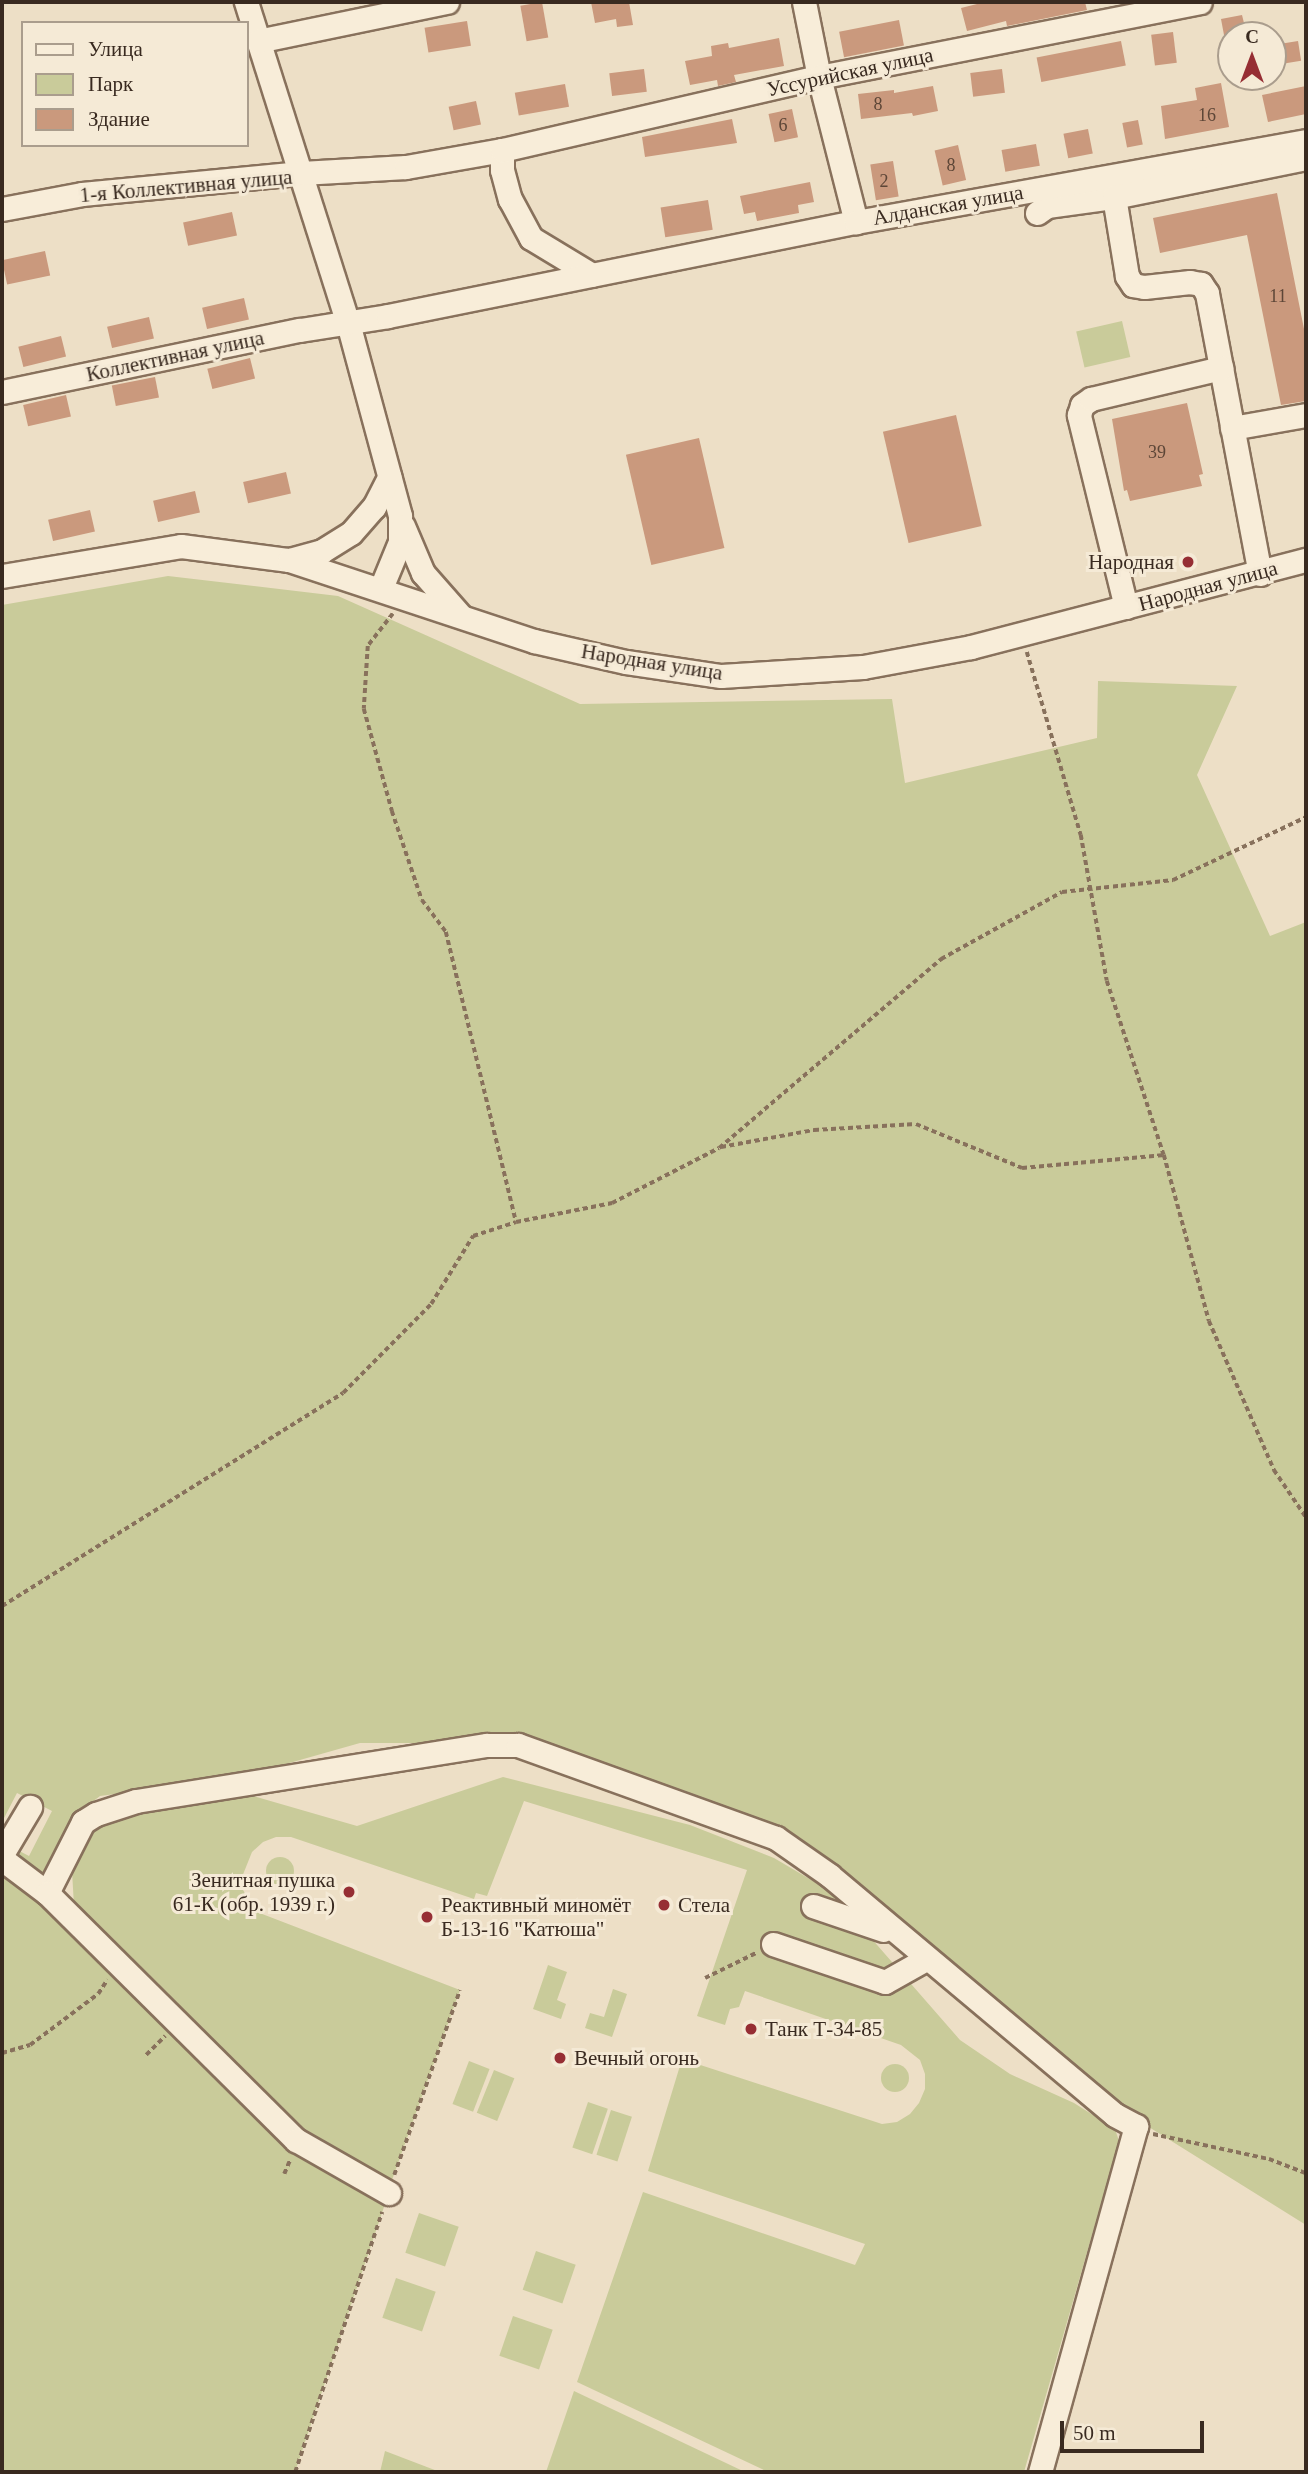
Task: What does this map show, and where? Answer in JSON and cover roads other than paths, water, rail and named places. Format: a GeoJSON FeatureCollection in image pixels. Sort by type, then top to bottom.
{"type":"FeatureCollection","features":[{"type":"Feature","properties":{"kind":"street"},"geometry":{"type":"LineString","coordinates":[[246,2],[301,173]]}},
{"type":"Feature","properties":{"kind":"street"},"geometry":{"type":"LineString","coordinates":[[258,41],[446,2]]}},
{"type":"Feature","properties":{"kind":"street"},"geometry":{"type":"LineString","coordinates":[[804,2],[819,77],[856,222]]}},
{"type":"Feature","properties":{"kind":"street","name":"Уссурийская улица"},"geometry":{"type":"LineString","coordinates":[[301,173],[406,167],[502,150],[819,77],[1200,2]]}},
{"type":"Feature","properties":{"kind":"street"},"geometry":{"type":"LineString","coordinates":[[502,150],[502,170],[510,199],[531,238],[592,275]]}},
{"type":"Feature","properties":{"kind":"street"},"geometry":{"type":"LineString","coordinates":[[1037,213],[1047,206],[1114,197],[1305,159]]}},
{"type":"Feature","properties":{"kind":"street","name":"Алданская улица"},"geometry":{"type":"LineString","coordinates":[[348,323],[856,222],[1305,159]]}},
{"type":"Feature","properties":{"kind":"street","name":"1-я Коллективная улица"},"geometry":{"type":"LineString","coordinates":[[2,209],[82,194],[301,173],[348,323],[409,546],[423,573],[442,597],[467,620]]}},
{"type":"Feature","properties":{"kind":"street"},"geometry":{"type":"LineString","coordinates":[[1114,197],[1127,276],[1133,285],[1143,287],[1190,282],[1201,284],[1207,293],[1260,574]]}},
{"type":"Feature","properties":{"kind":"street","name":"Коллективная улица"},"geometry":{"type":"LineString","coordinates":[[2,392],[300,330],[348,323]]}},
{"type":"Feature","properties":{"kind":"street"},"geometry":{"type":"LineString","coordinates":[[1126,607],[1079,415],[1082,405],[1091,398],[1221,368]]}},
{"type":"Feature","properties":{"kind":"street"},"geometry":{"type":"LineString","coordinates":[[1232,428],[1306,415]]}},
{"type":"Feature","properties":{"kind":"street"},"geometry":{"type":"LineString","coordinates":[[289,560],[322,551],[351,533],[374,507],[389,477]]}},
{"type":"Feature","properties":{"kind":"street"},"geometry":{"type":"LineString","coordinates":[[381,588],[400,542],[400,516]]}},
{"type":"Feature","properties":{"kind":"street","name":"Народная улица"},"geometry":{"type":"LineString","coordinates":[[2,576],[181,546],[289,560],[381,588],[534,641],[626,662],[721,676],[863,667],[971,647],[1306,560]]}},
{"type":"Feature","properties":{"kind":"street"},"geometry":{"type":"LineString","coordinates":[[47,1893],[83,1822],[96,1814],[136,1801],[233,1788],[322,1769],[487,1745],[518,1745],[776,1838],[829,1875],[896,1934],[1115,2115],[1136,2126],[1040,2472]]}},
{"type":"Feature","properties":{"kind":"street"},"geometry":{"type":"LineString","coordinates":[[30,1807],[2,1856],[47,1893],[117,1966],[296,2140],[389,2193]]}},
{"type":"Feature","properties":{"kind":"street"},"geometry":{"type":"LineString","coordinates":[[813,1906],[896,1934]]}},
{"type":"Feature","properties":{"kind":"street"},"geometry":{"type":"LineString","coordinates":[[773,1944],[885,1982],[926,1959]]}},
{"type":"Feature","properties":{"kind":"place","name":"Народная"},"geometry":{"type":"Point","coordinates":[1188,562]}},
{"type":"Feature","properties":{"kind":"place","name":"Зенитная пушка 61-К (обр. 1939 г.)"},"geometry":{"type":"Point","coordinates":[349,1892]}},
{"type":"Feature","properties":{"kind":"place","name":"Стела"},"geometry":{"type":"Point","coordinates":[664,1905]}},
{"type":"Feature","properties":{"kind":"place","name":"Реактивный миномёт Б-13-16 \"Катюша\""},"geometry":{"type":"Point","coordinates":[427,1917]}},
{"type":"Feature","properties":{"kind":"place","name":"Танк Т-34-85"},"geometry":{"type":"Point","coordinates":[751,2029]}},
{"type":"Feature","properties":{"kind":"place","name":"Вечный огонь"},"geometry":{"type":"Point","coordinates":[560,2058]}}]}
